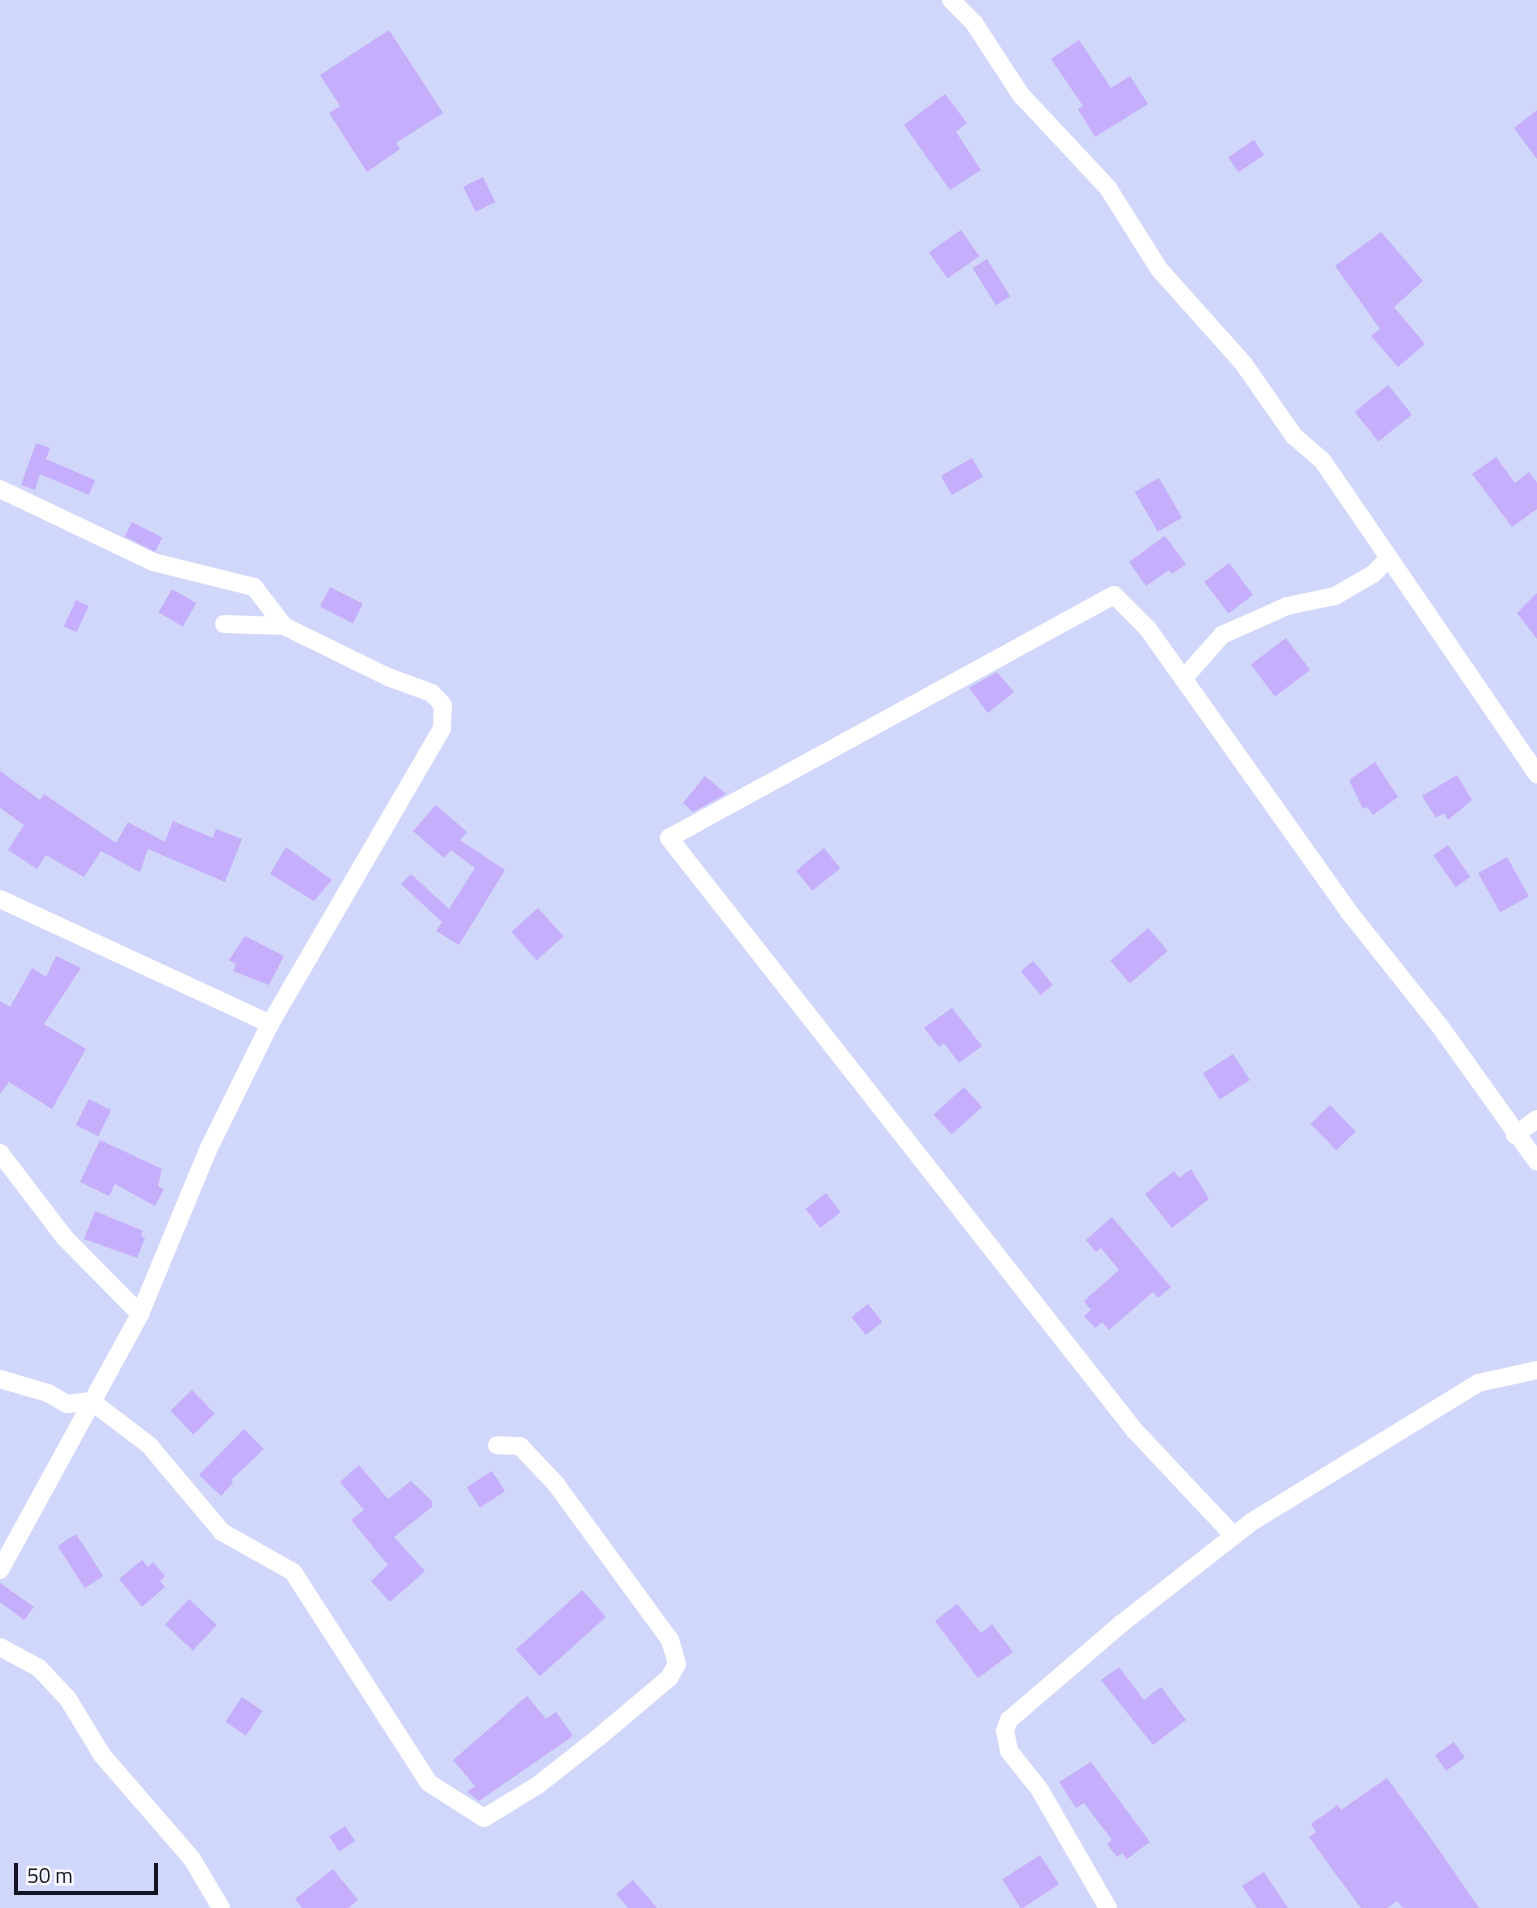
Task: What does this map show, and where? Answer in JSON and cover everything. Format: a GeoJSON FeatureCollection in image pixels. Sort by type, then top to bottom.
{"type":"FeatureCollection","features":[{"type":"Feature","properties":{"kind":"street"},"geometry":{"type":"LineString","coordinates":[[951,0],[974,23],[1029,104],[1108,188],[1159,269],[1242,363],[1294,436],[1322,460],[1387,560],[1430,613],[1517,751],[1537,774]]}},
{"type":"Feature","properties":{"kind":"street"},"geometry":{"type":"LineString","coordinates":[[0,489],[153,562],[254,587],[284,626]]}},
{"type":"Feature","properties":{"kind":"street"},"geometry":{"type":"LineString","coordinates":[[1183,679],[1222,635],[1287,606],[1335,596],[1373,574],[1387,560]]}},
{"type":"Feature","properties":{"kind":"street"},"geometry":{"type":"LineString","coordinates":[[1234,1536],[1135,1431],[669,838],[1114,595],[1148,629],[1537,1162]]}},
{"type":"Feature","properties":{"kind":"street"},"geometry":{"type":"LineString","coordinates":[[0,1570],[139,1314],[206,1152],[270,1024],[442,728],[443,705],[432,693],[284,626],[224,624]]}},
{"type":"Feature","properties":{"kind":"street"},"geometry":{"type":"LineString","coordinates":[[0,899],[270,1024]]}},
{"type":"Feature","properties":{"kind":"street"},"geometry":{"type":"LineString","coordinates":[[1515,1135],[1537,1119]]}},
{"type":"Feature","properties":{"kind":"street"},"geometry":{"type":"LineString","coordinates":[[0,1153],[65,1238],[139,1314]]}},
{"type":"Feature","properties":{"kind":"street"},"geometry":{"type":"LineString","coordinates":[[1108,1908],[1040,1790],[1009,1751],[1005,1731],[1025,1703],[1234,1536],[1478,1383],[1537,1370]]}},
{"type":"Feature","properties":{"kind":"street"},"geometry":{"type":"LineString","coordinates":[[0,1379],[48,1392],[67,1404],[91,1401],[149,1445],[222,1532],[293,1572],[429,1783],[484,1818],[538,1785],[599,1737],[669,1678],[677,1664],[670,1640],[556,1484],[520,1446],[497,1445]]}},
{"type":"Feature","properties":{"kind":"street"},"geometry":{"type":"LineString","coordinates":[[0,1647],[39,1668],[68,1699],[102,1755],[192,1859],[221,1908]]}},
{"type":"Feature","properties":{"kind":"building"},"geometry":{"type":"Polygon","coordinates":[[[389,30],[443,113],[396,143],[400,149],[367,172],[329,113],[340,106],[320,75],[389,30]]]}},
{"type":"Feature","properties":{"kind":"building"},"geometry":{"type":"Polygon","coordinates":[[[1079,40],[1111,88],[1130,76],[1148,104],[1095,137],[1078,109],[1083,106],[1051,59],[1079,40]]]}},
{"type":"Feature","properties":{"kind":"building"},"geometry":{"type":"Polygon","coordinates":[[[945,94],[967,123],[956,132],[981,170],[950,190],[904,125],[945,94]]]}},
{"type":"Feature","properties":{"kind":"building"},"geometry":{"type":"Polygon","coordinates":[[[1537,110],[1537,159],[1514,128],[1537,110]]]}},
{"type":"Feature","properties":{"kind":"building"},"geometry":{"type":"Polygon","coordinates":[[[1254,140],[1264,155],[1238,172],[1228,157],[1254,140]]]}},
{"type":"Feature","properties":{"kind":"building"},"geometry":{"type":"Polygon","coordinates":[[[483,177],[495,202],[476,212],[463,187],[483,177]]]}},
{"type":"Feature","properties":{"kind":"building"},"geometry":{"type":"Polygon","coordinates":[[[961,230],[979,256],[947,279],[929,252],[961,230]]]}},
{"type":"Feature","properties":{"kind":"building"},"geometry":{"type":"Polygon","coordinates":[[[1381,232],[1423,281],[1394,307],[1425,344],[1398,367],[1371,336],[1380,329],[1335,266],[1381,232]]]}},
{"type":"Feature","properties":{"kind":"building"},"geometry":{"type":"Polygon","coordinates":[[[987,259],[1010,296],[996,305],[973,268],[987,259]]]}},
{"type":"Feature","properties":{"kind":"building"},"geometry":{"type":"Polygon","coordinates":[[[1388,385],[1412,415],[1378,442],[1355,412],[1388,385]]]}},
{"type":"Feature","properties":{"kind":"building"},"geometry":{"type":"Polygon","coordinates":[[[36,443],[50,448],[46,459],[95,480],[89,495],[40,474],[35,490],[21,485],[36,443]]]}},
{"type":"Feature","properties":{"kind":"building"},"geometry":{"type":"Polygon","coordinates":[[[1496,457],[1515,483],[1529,472],[1537,483],[1537,509],[1512,527],[1472,474],[1496,457]]]}},
{"type":"Feature","properties":{"kind":"building"},"geometry":{"type":"Polygon","coordinates":[[[972,458],[983,477],[952,495],[941,476],[972,458]]]}},
{"type":"Feature","properties":{"kind":"building"},"geometry":{"type":"Polygon","coordinates":[[[1159,478],[1182,518],[1158,532],[1135,492],[1159,478]]]}},
{"type":"Feature","properties":{"kind":"building"},"geometry":{"type":"Polygon","coordinates":[[[132,522],[162,537],[155,552],[125,536],[132,522]]]}},
{"type":"Feature","properties":{"kind":"building"},"geometry":{"type":"Polygon","coordinates":[[[1165,536],[1186,564],[1172,574],[1169,570],[1146,586],[1129,562],[1165,536]]]}},
{"type":"Feature","properties":{"kind":"building"},"geometry":{"type":"Polygon","coordinates":[[[1229,563],[1253,595],[1228,614],[1204,582],[1229,563]]]}},
{"type":"Feature","properties":{"kind":"building"},"geometry":{"type":"Polygon","coordinates":[[[330,587],[363,604],[353,623],[320,607],[330,587]]]}},
{"type":"Feature","properties":{"kind":"building"},"geometry":{"type":"Polygon","coordinates":[[[172,589],[196,603],[183,626],[159,612],[172,589]]]}},
{"type":"Feature","properties":{"kind":"building"},"geometry":{"type":"Polygon","coordinates":[[[1537,593],[1537,639],[1517,613],[1537,593]]]}},
{"type":"Feature","properties":{"kind":"building"},"geometry":{"type":"Polygon","coordinates":[[[76,600],[89,606],[76,632],[64,626],[76,600]]]}},
{"type":"Feature","properties":{"kind":"building"},"geometry":{"type":"Polygon","coordinates":[[[1286,638],[1310,670],[1275,696],[1251,664],[1286,638]]]}},
{"type":"Feature","properties":{"kind":"building"},"geometry":{"type":"Polygon","coordinates":[[[997,672],[1014,692],[988,713],[969,688],[997,672]]]}},
{"type":"Feature","properties":{"kind":"building"},"geometry":{"type":"Polygon","coordinates":[[[1375,762],[1398,797],[1373,815],[1367,807],[1363,809],[1349,780],[1375,762]]]}},
{"type":"Feature","properties":{"kind":"building"},"geometry":{"type":"Polygon","coordinates":[[[0,771],[40,800],[44,794],[116,843],[128,822],[165,842],[173,821],[213,838],[216,829],[242,839],[225,882],[148,849],[140,872],[101,851],[84,877],[46,855],[37,869],[8,850],[24,825],[0,808],[0,771]]]}},
{"type":"Feature","properties":{"kind":"building"},"geometry":{"type":"Polygon","coordinates":[[[1457,775],[1472,800],[1448,820],[1444,813],[1436,818],[1422,796],[1457,775]]]}},
{"type":"Feature","properties":{"kind":"building"},"geometry":{"type":"Polygon","coordinates":[[[705,776],[726,794],[693,812],[683,803],[705,776]]]}},
{"type":"Feature","properties":{"kind":"building"},"geometry":{"type":"Polygon","coordinates":[[[436,805],[467,832],[460,840],[505,870],[459,945],[436,931],[442,922],[401,884],[411,874],[449,909],[475,868],[451,850],[444,858],[413,831],[436,805]]]}},
{"type":"Feature","properties":{"kind":"building"},"geometry":{"type":"Polygon","coordinates":[[[1448,845],[1470,877],[1456,887],[1433,855],[1448,845]]]}},
{"type":"Feature","properties":{"kind":"building"},"geometry":{"type":"Polygon","coordinates":[[[286,847],[332,880],[314,901],[270,874],[286,847]]]}},
{"type":"Feature","properties":{"kind":"building"},"geometry":{"type":"Polygon","coordinates":[[[824,848],[840,868],[812,891],[796,871],[824,848]]]}},
{"type":"Feature","properties":{"kind":"building"},"geometry":{"type":"Polygon","coordinates":[[[1507,857],[1529,896],[1500,912],[1478,873],[1507,857]]]}},
{"type":"Feature","properties":{"kind":"building"},"geometry":{"type":"Polygon","coordinates":[[[538,908],[563,936],[537,960],[511,932],[538,908]]]}},
{"type":"Feature","properties":{"kind":"building"},"geometry":{"type":"Polygon","coordinates":[[[1148,928],[1168,951],[1130,983],[1110,961],[1148,928]]]}},
{"type":"Feature","properties":{"kind":"building"},"geometry":{"type":"Polygon","coordinates":[[[245,936],[284,956],[269,985],[233,971],[236,964],[229,960],[245,936]]]}},
{"type":"Feature","properties":{"kind":"building"},"geometry":{"type":"Polygon","coordinates":[[[56,956],[81,968],[44,1024],[86,1049],[52,1109],[9,1082],[0,1094],[0,1001],[10,1007],[32,968],[46,977],[56,956]]]}},
{"type":"Feature","properties":{"kind":"building"},"geometry":{"type":"Polygon","coordinates":[[[1033,961],[1053,985],[1041,995],[1021,971],[1033,961]]]}},
{"type":"Feature","properties":{"kind":"building"},"geometry":{"type":"Polygon","coordinates":[[[952,1008],[982,1046],[959,1063],[944,1043],[939,1047],[924,1028],[952,1008]]]}},
{"type":"Feature","properties":{"kind":"building"},"geometry":{"type":"Polygon","coordinates":[[[1233,1054],[1250,1080],[1220,1100],[1203,1074],[1233,1054]]]}},
{"type":"Feature","properties":{"kind":"building"},"geometry":{"type":"Polygon","coordinates":[[[964,1087],[982,1107],[952,1134],[934,1114],[964,1087]]]}},
{"type":"Feature","properties":{"kind":"building"},"geometry":{"type":"Polygon","coordinates":[[[89,1099],[111,1110],[98,1136],[76,1125],[89,1099]]]}},
{"type":"Feature","properties":{"kind":"building"},"geometry":{"type":"Polygon","coordinates":[[[1330,1105],[1356,1132],[1336,1150],[1311,1124],[1330,1105]]]}},
{"type":"Feature","properties":{"kind":"building"},"geometry":{"type":"Polygon","coordinates":[[[100,1140],[162,1169],[158,1186],[164,1189],[155,1206],[115,1184],[109,1196],[80,1182],[100,1140]]]}},
{"type":"Feature","properties":{"kind":"building"},"geometry":{"type":"Polygon","coordinates":[[[1191,1169],[1209,1199],[1172,1228],[1145,1194],[1174,1171],[1179,1178],[1191,1169]]]}},
{"type":"Feature","properties":{"kind":"building"},"geometry":{"type":"Polygon","coordinates":[[[826,1193],[841,1212],[820,1228],[806,1209],[826,1193]]]}},
{"type":"Feature","properties":{"kind":"building"},"geometry":{"type":"Polygon","coordinates":[[[95,1211],[143,1231],[141,1236],[145,1238],[137,1258],[84,1239],[95,1211]]]}},
{"type":"Feature","properties":{"kind":"building"},"geometry":{"type":"Polygon","coordinates":[[[1112,1217],[1171,1287],[1158,1298],[1153,1292],[1109,1330],[1102,1322],[1095,1328],[1084,1316],[1091,1310],[1084,1301],[1119,1270],[1101,1248],[1096,1252],[1086,1240],[1112,1217]]]}},
{"type":"Feature","properties":{"kind":"building"},"geometry":{"type":"Polygon","coordinates":[[[868,1304],[882,1322],[866,1335],[851,1317],[868,1304]]]}},
{"type":"Feature","properties":{"kind":"building"},"geometry":{"type":"Polygon","coordinates":[[[192,1390],[215,1414],[193,1435],[170,1411],[192,1390]]]}},
{"type":"Feature","properties":{"kind":"building"},"geometry":{"type":"Polygon","coordinates":[[[244,1429],[264,1449],[231,1480],[233,1483],[221,1496],[199,1475],[244,1429]]]}},
{"type":"Feature","properties":{"kind":"building"},"geometry":{"type":"Polygon","coordinates":[[[359,1465],[388,1499],[411,1481],[432,1501],[432,1507],[394,1537],[425,1571],[390,1602],[371,1581],[388,1565],[351,1520],[364,1510],[340,1482],[359,1465]]]}},
{"type":"Feature","properties":{"kind":"building"},"geometry":{"type":"Polygon","coordinates":[[[492,1471],[505,1491],[480,1507],[467,1487],[492,1471]]]}},
{"type":"Feature","properties":{"kind":"building"},"geometry":{"type":"Polygon","coordinates":[[[76,1534],[103,1576],[85,1588],[58,1546],[76,1534]]]}},
{"type":"Feature","properties":{"kind":"building"},"geometry":{"type":"Polygon","coordinates":[[[142,1560],[148,1567],[153,1562],[165,1576],[160,1581],[165,1587],[142,1607],[119,1579],[142,1560]]]}},
{"type":"Feature","properties":{"kind":"building"},"geometry":{"type":"Polygon","coordinates":[[[0,1583],[34,1607],[24,1620],[0,1602],[0,1583]]]}},
{"type":"Feature","properties":{"kind":"building"},"geometry":{"type":"Polygon","coordinates":[[[582,1590],[606,1617],[540,1676],[516,1650],[582,1590]]]}},
{"type":"Feature","properties":{"kind":"building"},"geometry":{"type":"Polygon","coordinates":[[[189,1599],[217,1625],[193,1651],[165,1625],[189,1599]]]}},
{"type":"Feature","properties":{"kind":"building"},"geometry":{"type":"Polygon","coordinates":[[[957,1604],[981,1633],[992,1624],[1013,1652],[978,1678],[935,1621],[957,1604]]]}},
{"type":"Feature","properties":{"kind":"building"},"geometry":{"type":"Polygon","coordinates":[[[1119,1667],[1144,1700],[1161,1687],[1186,1720],[1153,1745],[1101,1680],[1119,1667]]]}},
{"type":"Feature","properties":{"kind":"building"},"geometry":{"type":"Polygon","coordinates":[[[527,1696],[546,1719],[556,1712],[573,1736],[479,1801],[467,1792],[475,1786],[453,1760],[527,1696]]]}},
{"type":"Feature","properties":{"kind":"building"},"geometry":{"type":"Polygon","coordinates":[[[242,1697],[263,1711],[246,1736],[225,1722],[242,1697]]]}},
{"type":"Feature","properties":{"kind":"building"},"geometry":{"type":"Polygon","coordinates":[[[1454,1742],[1465,1758],[1446,1771],[1435,1755],[1454,1742]]]}},
{"type":"Feature","properties":{"kind":"building"},"geometry":{"type":"Polygon","coordinates":[[[1091,1762],[1150,1842],[1127,1859],[1122,1853],[1117,1857],[1107,1844],[1112,1840],[1084,1803],[1076,1808],[1059,1782],[1091,1762]]]}},
{"type":"Feature","properties":{"kind":"building"},"geometry":{"type":"Polygon","coordinates":[[[1387,1778],[1479,1908],[1403,1908],[1397,1901],[1387,1908],[1361,1908],[1309,1837],[1316,1832],[1311,1824],[1338,1805],[1341,1810],[1387,1778]]]}},
{"type":"Feature","properties":{"kind":"building"},"geometry":{"type":"Polygon","coordinates":[[[345,1826],[355,1841],[339,1852],[329,1837],[345,1826]]]}},
{"type":"Feature","properties":{"kind":"building"},"geometry":{"type":"Polygon","coordinates":[[[1040,1855],[1059,1884],[1021,1908],[1002,1880],[1040,1855]]]}},
{"type":"Feature","properties":{"kind":"building"},"geometry":{"type":"Polygon","coordinates":[[[333,1869],[358,1900],[348,1908],[302,1908],[295,1899],[333,1869]]]}},
{"type":"Feature","properties":{"kind":"building"},"geometry":{"type":"Polygon","coordinates":[[[1264,1872],[1288,1908],[1257,1908],[1242,1886],[1264,1872]]]}},
{"type":"Feature","properties":{"kind":"building"},"geometry":{"type":"Polygon","coordinates":[[[633,1880],[657,1908],[628,1908],[616,1894],[633,1880]]]}}]}
